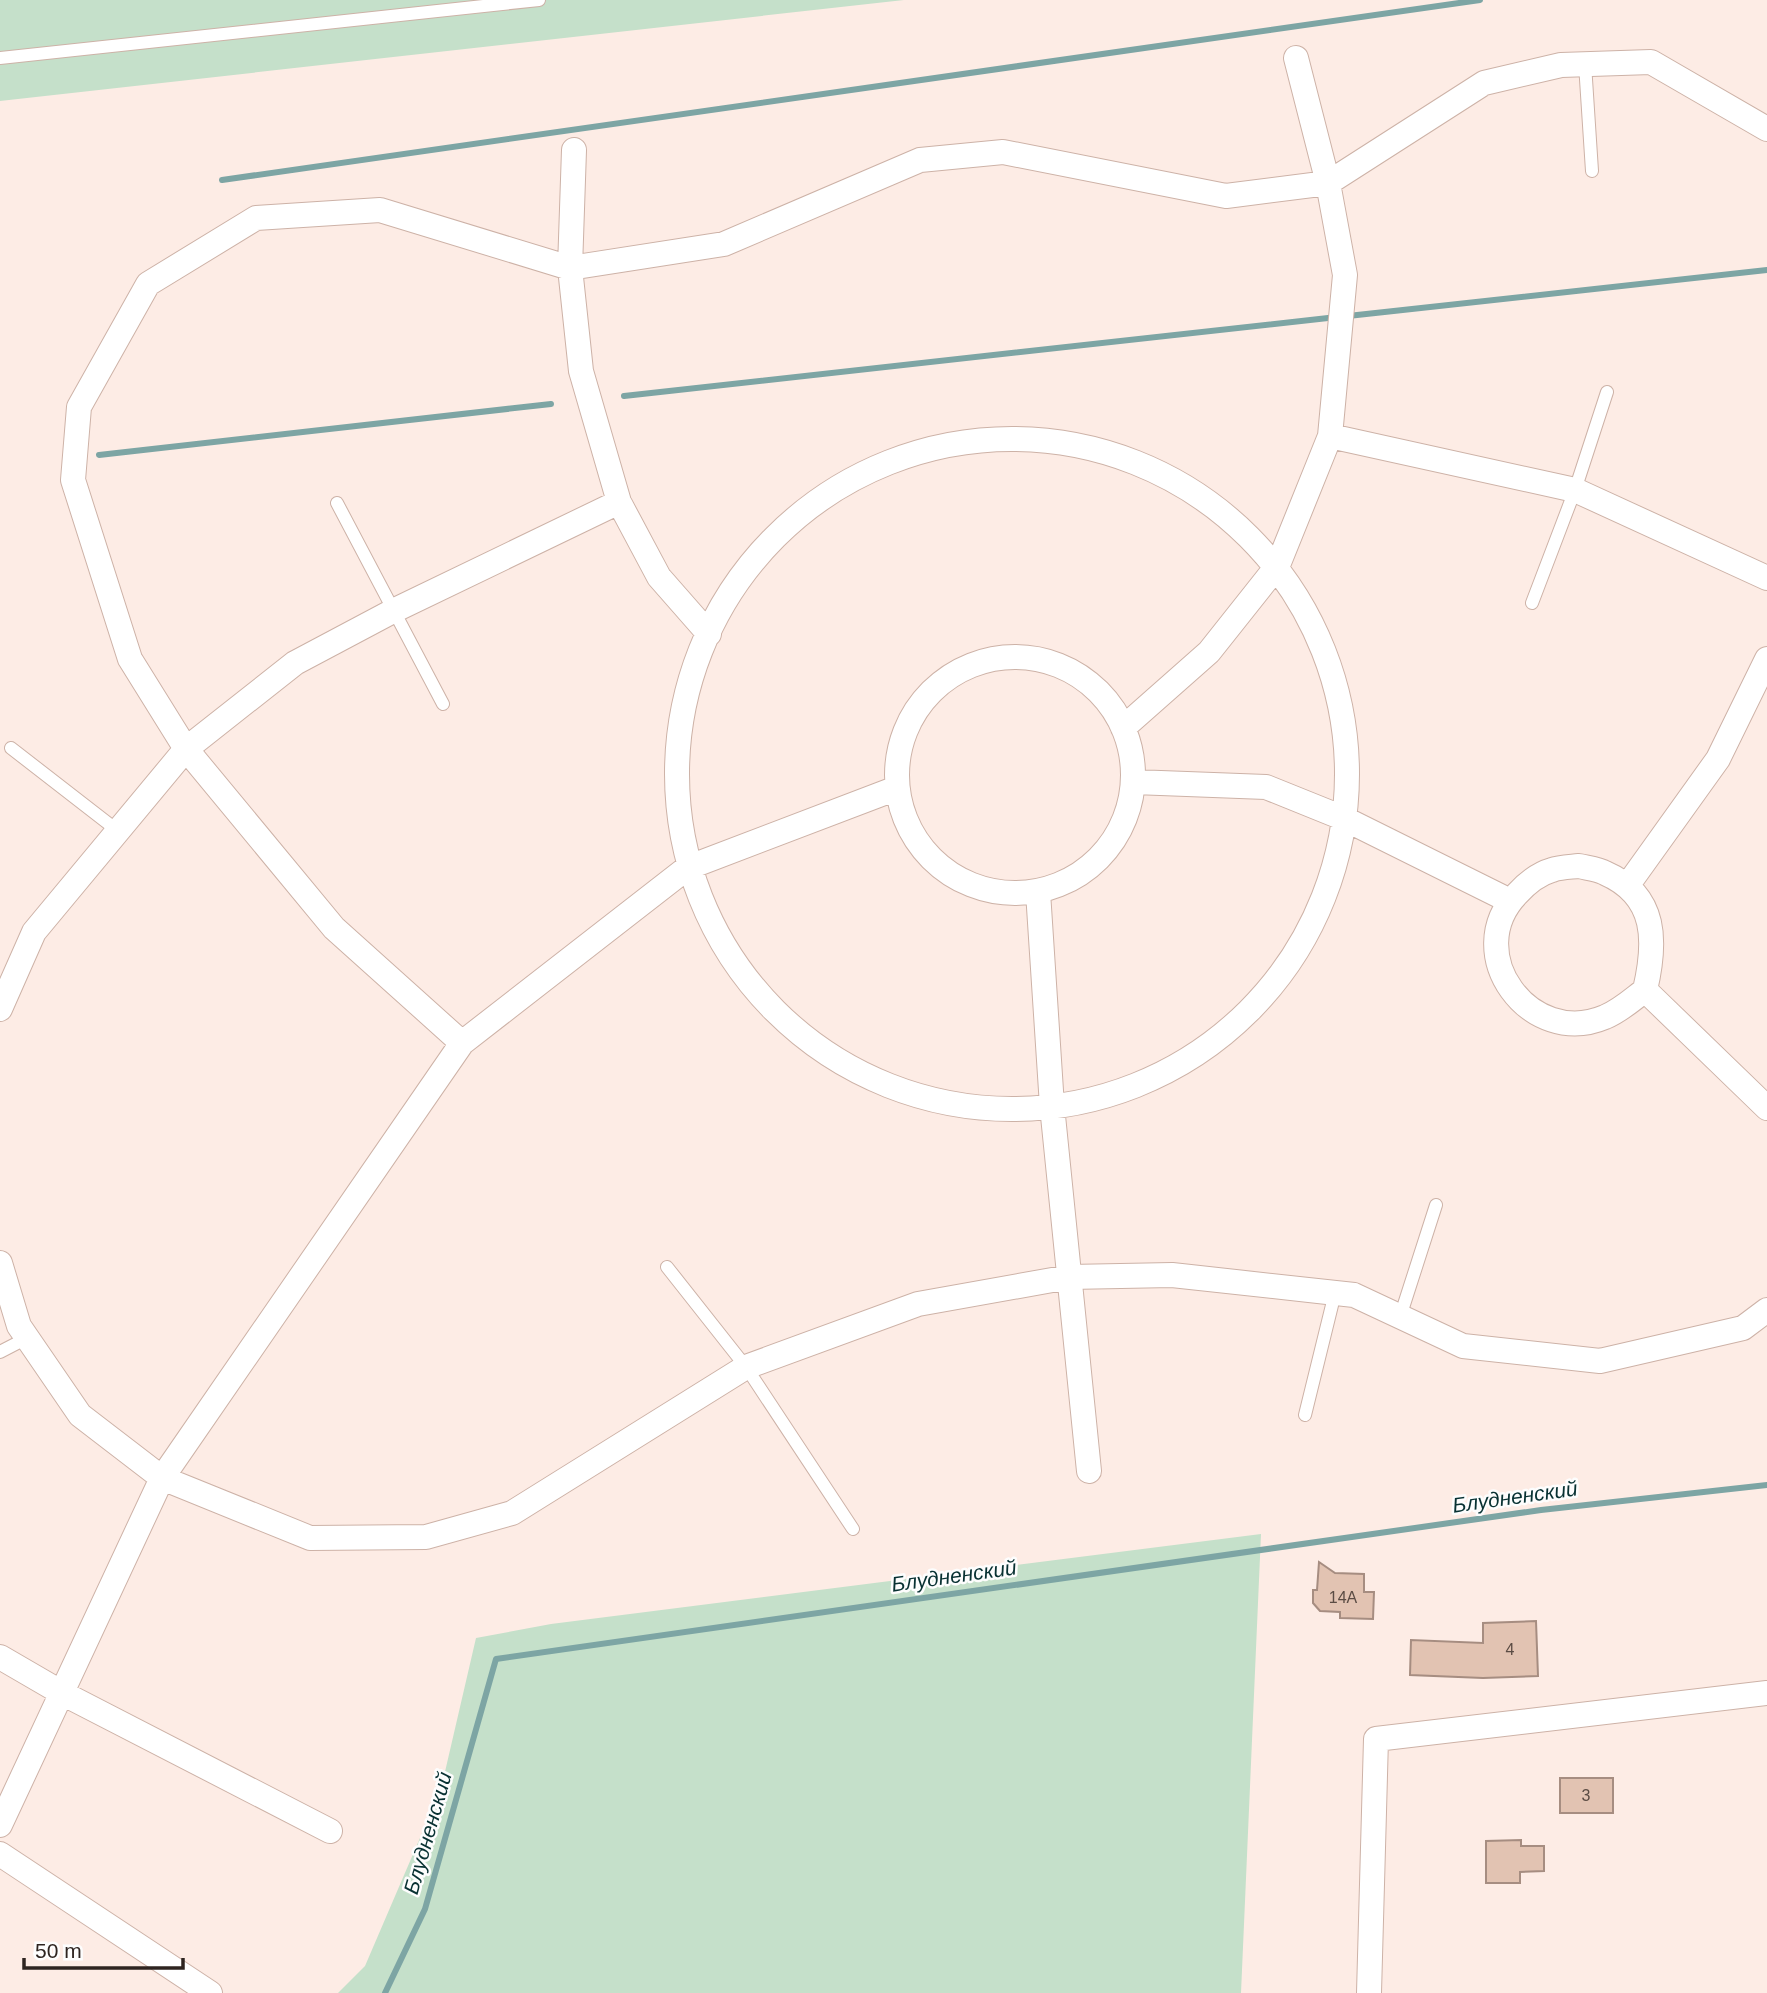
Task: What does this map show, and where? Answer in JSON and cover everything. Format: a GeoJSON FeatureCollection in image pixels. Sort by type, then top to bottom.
{"type":"FeatureCollection","features":[{"type":"Feature","properties":{"kind":"street"},"geometry":{"type":"LineString","coordinates":[[1123,728],[1209,652],[1278,565],[1330,436],[1345,275],[1328,183],[1296,58]]}},
{"type":"Feature","properties":{"kind":"street"},"geometry":{"type":"LineString","coordinates":[[462,1043],[334,928],[186,749],[130,659],[73,480],[79,407],[148,285],[256,218],[380,210],[570,268],[724,244],[920,160],[1003,152],[1226,196],[1328,183],[1484,83],[1561,65],[1651,62],[1767,129]]}},
{"type":"Feature","properties":{"kind":"street"},"geometry":{"type":"LineString","coordinates":[[574,150],[570,268],[581,371],[619,502],[659,577],[709,634]]}},
{"type":"Feature","properties":{"kind":"street"},"geometry":{"type":"LineString","coordinates":[[1008,436],[1110,450],[1203,495],[1278,565],[1331,659],[1350,765],[1336,873],[1288,970],[1212,1047],[1116,1096],[1009,1112],[903,1094],[808,1044],[733,966],[687,868],[674,766],[693,664],[709,634],[741,573],[814,500],[906,453],[1008,436]]}},
{"type":"Feature","properties":{"kind":"street"},"geometry":{"type":"LineString","coordinates":[[1330,436],[1575,490],[1767,578]]}},
{"type":"Feature","properties":{"kind":"street"},"geometry":{"type":"LineString","coordinates":[[0,1009],[34,932],[186,749],[295,663],[393,611],[619,502]]}},
{"type":"Feature","properties":{"kind":"street"},"geometry":{"type":"LineString","coordinates":[[1012,656],[1051,662],[1086,679],[1113,707],[1130,743],[1134,782],[1125,820],[1104,853],[1074,878],[1038,891],[999,893],[962,881],[930,858],[908,826],[897,788],[900,749],[914,713],[940,683],[974,664],[1012,656]]}},
{"type":"Feature","properties":{"kind":"street"},"geometry":{"type":"LineString","coordinates":[[1627,886],[1718,759],[1767,659]]}},
{"type":"Feature","properties":{"kind":"street"},"geometry":{"type":"LineString","coordinates":[[1134,782],[1266,787],[1343,817],[1510,901]]}},
{"type":"Feature","properties":{"kind":"street"},"geometry":{"type":"LineString","coordinates":[[0,1825],[162,1478],[462,1043],[687,868],[897,788]]}},
{"type":"Feature","properties":{"kind":"street"},"geometry":{"type":"LineString","coordinates":[[1579,866],[1605,872],[1627,886],[1644,907],[1652,932],[1652,959],[1645,990],[1605,1017],[1581,1023],[1556,1021],[1532,1011],[1514,995],[1501,973],[1496,948],[1499,923],[1510,901],[1528,881],[1552,870],[1579,866]]}},
{"type":"Feature","properties":{"kind":"street"},"geometry":{"type":"LineString","coordinates":[[1038,891],[1052,1106],[1088,1471]]}},
{"type":"Feature","properties":{"kind":"street"},"geometry":{"type":"LineString","coordinates":[[1645,990],[1767,1108]]}},
{"type":"Feature","properties":{"kind":"street"},"geometry":{"type":"LineString","coordinates":[[0,1263],[19,1326],[80,1415],[162,1478],[310,1538],[426,1537],[512,1513],[746,1367],[918,1304],[1069,1278],[1172,1275],[1354,1295],[1463,1346],[1600,1361],[1743,1328],[1767,1310]]}},
{"type":"Feature","properties":{"kind":"street"},"geometry":{"type":"LineString","coordinates":[[0,1657],[62,1693],[330,1831]]}},
{"type":"Feature","properties":{"kind":"street"},"geometry":{"type":"LineString","coordinates":[[1369,1993],[1376,1739],[1767,1693]]}},
{"type":"Feature","properties":{"kind":"street"},"geometry":{"type":"LineString","coordinates":[[0,1854],[210,1993]]}},
{"type":"Feature","properties":{"kind":"lane"},"geometry":{"type":"LineString","coordinates":[[0,58],[487,3],[539,0]]}},
{"type":"Feature","properties":{"kind":"lane"},"geometry":{"type":"LineString","coordinates":[[1585,64],[1592,171]]}},
{"type":"Feature","properties":{"kind":"lane"},"geometry":{"type":"LineString","coordinates":[[1532,603],[1575,490],[1607,392]]}},
{"type":"Feature","properties":{"kind":"lane"},"geometry":{"type":"LineString","coordinates":[[337,503],[443,705]]}},
{"type":"Feature","properties":{"kind":"lane"},"geometry":{"type":"LineString","coordinates":[[11,748],[118,831]]}},
{"type":"Feature","properties":{"kind":"lane"},"geometry":{"type":"LineString","coordinates":[[1400,1317],[1436,1205]]}},
{"type":"Feature","properties":{"kind":"lane"},"geometry":{"type":"LineString","coordinates":[[667,1267],[746,1367],[853,1529]]}},
{"type":"Feature","properties":{"kind":"lane"},"geometry":{"type":"LineString","coordinates":[[1305,1415],[1335,1293]]}},
{"type":"Feature","properties":{"kind":"lane"},"geometry":{"type":"LineString","coordinates":[[0,1352],[27,1338]]}},
{"type":"Feature","properties":{"kind":"green space"},"geometry":{"type":"Polygon","coordinates":[[[0,0],[904,0],[0,101],[0,0]]]}},
{"type":"Feature","properties":{"kind":"green space"},"geometry":{"type":"Polygon","coordinates":[[[1261,1534],[1241,1993],[338,1993],[365,1966],[441,1789],[476,1638],[551,1624],[1261,1534]]]}},
{"type":"Feature","properties":{"kind":"building"},"geometry":{"type":"Polygon","coordinates":[[[1319,1562],[1335,1573],[1364,1574],[1364,1592],[1374,1592],[1373,1619],[1340,1618],[1340,1612],[1320,1611],[1313,1603],[1319,1562]]]}},
{"type":"Feature","properties":{"kind":"building"},"geometry":{"type":"Polygon","coordinates":[[[1536,1621],[1538,1676],[1483,1678],[1410,1675],[1411,1640],[1483,1643],[1483,1623],[1536,1621]]]}},
{"type":"Feature","properties":{"kind":"building"},"geometry":{"type":"Polygon","coordinates":[[[1560,1778],[1613,1778],[1613,1813],[1560,1813],[1560,1778]]]}},
{"type":"Feature","properties":{"kind":"building"},"geometry":{"type":"Polygon","coordinates":[[[1521,1840],[1521,1846],[1544,1846],[1544,1871],[1520,1872],[1520,1883],[1486,1883],[1486,1841],[1521,1840]]]}},
{"type":"Feature","properties":{"kind":"waterway"},"geometry":{"type":"LineString","coordinates":[[222,180],[1480,0]]}},
{"type":"Feature","properties":{"kind":"waterway"},"geometry":{"type":"LineString","coordinates":[[1348,316],[1767,270]]}},
{"type":"Feature","properties":{"kind":"waterway"},"geometry":{"type":"LineString","coordinates":[[624,396],[1337,317]]}},
{"type":"Feature","properties":{"kind":"waterway"},"geometry":{"type":"LineString","coordinates":[[99,455],[551,404]]}},
{"type":"Feature","properties":{"kind":"waterway","name":"Блудненский"},"geometry":{"type":"LineString","coordinates":[[385,1993],[425,1909],[496,1659],[1541,1510],[1767,1485]]}}]}
